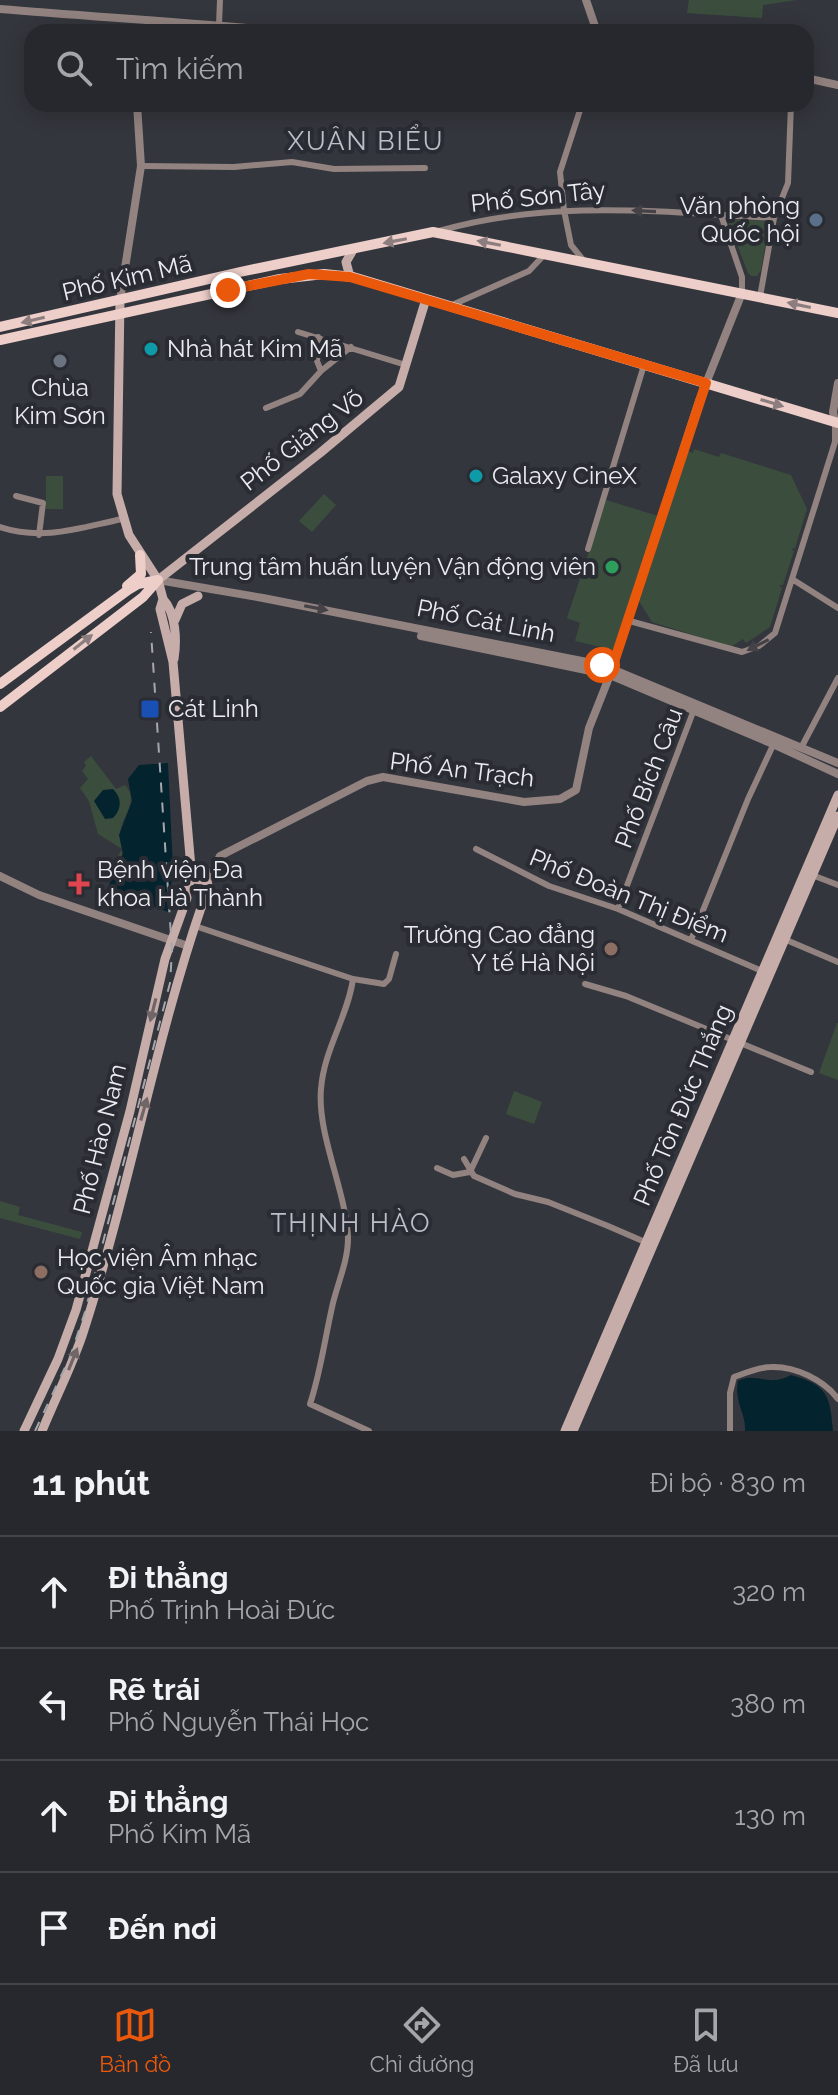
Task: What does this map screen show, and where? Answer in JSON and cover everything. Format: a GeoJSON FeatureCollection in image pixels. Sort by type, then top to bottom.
{"type":"FeatureCollection","features":[{"type":"Feature","properties":{"kind":"main road","name":"Phố Sơn Tây"},"geometry":{"type":"LineString","coordinates":[[354,250],[433,232]]}},
{"type":"Feature","properties":{"kind":"main road"},"geometry":{"type":"LineString","coordinates":[[433,232],[838,313]]}},
{"type":"Feature","properties":{"kind":"main road"},"geometry":{"type":"LineString","coordinates":[[350,277],[346,262],[354,250]]}},
{"type":"Feature","properties":{"kind":"main road","name":"Phố Kim Mã"},"geometry":{"type":"LineString","coordinates":[[0,327],[354,250]]}},
{"type":"Feature","properties":{"kind":"main road"},"geometry":{"type":"LineString","coordinates":[[307,258],[309,274]]}},
{"type":"Feature","properties":{"kind":"main road","name":"Phố Kim Mã"},"geometry":{"type":"LineString","coordinates":[[0,340],[309,274],[350,277],[837,424]]}},
{"type":"Feature","properties":{"kind":"main road","name":"Phố Giảng Võ"},"geometry":{"type":"LineString","coordinates":[[0,707],[143,597],[158,580],[399,387],[426,299]]}},
{"type":"Feature","properties":{"kind":"main road"},"geometry":{"type":"LineString","coordinates":[[120,300],[116,486],[122,519],[140,555],[158,580]]}},
{"type":"Feature","properties":{"kind":"main road"},"geometry":{"type":"LineString","coordinates":[[120,595],[141,574],[140,555]]}},
{"type":"Feature","properties":{"kind":"main road","name":"Phố Giảng Võ"},"geometry":{"type":"LineString","coordinates":[[0,684],[120,595],[138,584],[158,580]]}},
{"type":"Feature","properties":{"kind":"main road","name":"Phố Hào Nam"},"geometry":{"type":"LineString","coordinates":[[24,1431],[72,1324],[165,959],[187,898],[185,889],[192,879],[173,662],[160,609],[162,597],[158,580]]}},
{"type":"Feature","properties":{"kind":"main road"},"geometry":{"type":"LineString","coordinates":[[174,624],[182,604],[198,596]]}},
{"type":"Feature","properties":{"kind":"main road"},"geometry":{"type":"LineString","coordinates":[[143,597],[162,597]]}},
{"type":"Feature","properties":{"kind":"main road","name":"Phố Hào Nam"},"geometry":{"type":"LineString","coordinates":[[162,597],[171,607],[174,624],[173,662]]}},
{"type":"Feature","properties":{"kind":"main road"},"geometry":{"type":"LineString","coordinates":[[13,675],[23,688]]}},
{"type":"Feature","properties":{"kind":"main road","name":"Phố Tôn Đức Thắng"},"geometry":{"type":"LineString","coordinates":[[565,1431],[736,1043],[838,795]]}},
{"type":"Feature","properties":{"kind":"main road","name":"Phố Tôn Đức Thắng"},"geometry":{"type":"LineString","coordinates":[[766,972],[784,939],[798,897],[812,875],[838,816]]}},
{"type":"Feature","properties":{"kind":"main road"},"geometry":{"type":"LineString","coordinates":[[192,879],[200,878],[207,883]]}},
{"type":"Feature","properties":{"kind":"main road","name":"Phố Hào Nam"},"geometry":{"type":"LineString","coordinates":[[42,1431],[83,1334],[188,946],[203,902],[209,894],[207,883]]}},
{"type":"Feature","properties":{"kind":"main road"},"geometry":{"type":"LineString","coordinates":[[187,898],[193,903],[203,902]]}},
{"type":"Feature","properties":{"kind":"main road"},"geometry":{"type":"LineString","coordinates":[[180,921],[195,926]]}},
{"type":"Feature","properties":{"kind":"main road"},"geometry":{"type":"LineString","coordinates":[[143,1049],[159,1054]]}},
{"type":"Feature","properties":{"kind":"main road"},"geometry":{"type":"LineString","coordinates":[[115,1164],[128,1167]]}},
{"type":"Feature","properties":{"kind":"main road","name":"Phố Tôn Đức Thắng"},"geometry":{"type":"LineString","coordinates":[[573,1431],[649,1244]]}},
{"type":"Feature","properties":{"kind":"main road"},"geometry":{"type":"LineString","coordinates":[[85,1277],[98,1280]]}},
{"type":"Feature","properties":{"kind":"main road"},"geometry":{"type":"LineString","coordinates":[[46,1386],[60,1392]]}},
{"type":"Feature","properties":{"kind":"street"},"geometry":{"type":"LineString","coordinates":[[219,24],[220,0]]}},
{"type":"Feature","properties":{"kind":"street"},"geometry":{"type":"LineString","coordinates":[[586,0],[594,24]]}},
{"type":"Feature","properties":{"kind":"street"},"geometry":{"type":"LineString","coordinates":[[0,9],[199,24]]}},
{"type":"Feature","properties":{"kind":"street"},"geometry":{"type":"LineString","coordinates":[[814,80],[838,85]]}},
{"type":"Feature","properties":{"kind":"street"},"geometry":{"type":"LineString","coordinates":[[120,300],[141,166],[138,112]]}},
{"type":"Feature","properties":{"kind":"street"},"geometry":{"type":"LineString","coordinates":[[579,112],[561,166],[564,210],[571,245],[584,261]]}},
{"type":"Feature","properties":{"kind":"street"},"geometry":{"type":"LineString","coordinates":[[760,297],[774,218],[789,176],[791,112]]}},
{"type":"Feature","properties":{"kind":"street"},"geometry":{"type":"LineString","coordinates":[[141,166],[234,167],[292,162],[334,169],[425,168]]}},
{"type":"Feature","properties":{"kind":"street","name":"Phố Sơn Tây"},"geometry":{"type":"LineString","coordinates":[[433,232],[564,210],[600,208],[774,218]]}},
{"type":"Feature","properties":{"kind":"street"},"geometry":{"type":"LineString","coordinates":[[721,215],[742,277],[742,293]]}},
{"type":"Feature","properties":{"kind":"street"},"geometry":{"type":"LineString","coordinates":[[559,256],[571,245]]}},
{"type":"Feature","properties":{"kind":"street"},"geometry":{"type":"LineString","coordinates":[[448,306],[529,271],[545,254]]}},
{"type":"Feature","properties":{"kind":"street"},"geometry":{"type":"LineString","coordinates":[[124,280],[134,289],[149,295]]}},
{"type":"Feature","properties":{"kind":"street","name":"Phố An Trạch"},"geometry":{"type":"LineString","coordinates":[[207,883],[220,856],[354,788],[383,777],[524,802],[560,799],[576,790],[589,728],[611,672],[706,383],[742,293]]}},
{"type":"Feature","properties":{"kind":"street"},"geometry":{"type":"LineString","coordinates":[[298,332],[407,365]]}},
{"type":"Feature","properties":{"kind":"street"},"geometry":{"type":"LineString","coordinates":[[318,337],[317,361],[321,371]]}},
{"type":"Feature","properties":{"kind":"street"},"geometry":{"type":"LineString","coordinates":[[266,408],[300,394],[321,371],[351,347]]}},
{"type":"Feature","properties":{"kind":"street"},"geometry":{"type":"LineString","coordinates":[[588,549],[644,364]]}},
{"type":"Feature","properties":{"kind":"street"},"geometry":{"type":"LineString","coordinates":[[626,620],[742,652],[768,641],[775,633],[835,442],[837,424],[833,412],[838,383]]}},
{"type":"Feature","properties":{"kind":"street"},"geometry":{"type":"LineString","coordinates":[[16,496],[43,503],[39,535]]}},
{"type":"Feature","properties":{"kind":"street"},"geometry":{"type":"LineString","coordinates":[[0,527],[23,535],[39,535],[122,519]]}},
{"type":"Feature","properties":{"kind":"street"},"geometry":{"type":"LineString","coordinates":[[792,579],[838,608]]}},
{"type":"Feature","properties":{"kind":"street","name":"Phố Cát Linh"},"geometry":{"type":"LineString","coordinates":[[158,580],[175,581],[611,672],[775,741],[838,774]]}},
{"type":"Feature","properties":{"kind":"street"},"geometry":{"type":"LineString","coordinates":[[801,748],[838,678]]}},
{"type":"Feature","properties":{"kind":"street","name":"Phố Bích Câu"},"geometry":{"type":"LineString","coordinates":[[618,909],[695,707]]}},
{"type":"Feature","properties":{"kind":"street"},"geometry":{"type":"LineString","coordinates":[[691,940],[775,741]]}},
{"type":"Feature","properties":{"kind":"street","name":"Phố Cát Linh"},"geometry":{"type":"LineString","coordinates":[[775,741],[838,763]]}},
{"type":"Feature","properties":{"kind":"street","name":"Phố Đoàn Thị Điểm"},"geometry":{"type":"LineString","coordinates":[[476,849],[549,886],[618,909],[766,972]]}},
{"type":"Feature","properties":{"kind":"street"},"geometry":{"type":"LineString","coordinates":[[812,875],[838,885]]}},
{"type":"Feature","properties":{"kind":"street"},"geometry":{"type":"LineString","coordinates":[[0,876],[39,895],[188,946]]}},
{"type":"Feature","properties":{"kind":"street"},"geometry":{"type":"LineString","coordinates":[[195,926],[353,979],[384,984],[389,979],[396,954]]}},
{"type":"Feature","properties":{"kind":"street"},"geometry":{"type":"LineString","coordinates":[[784,939],[838,962]]}},
{"type":"Feature","properties":{"kind":"street"},"geometry":{"type":"LineString","coordinates":[[353,979],[349,1002],[335,1032],[320,1090],[322,1113],[345,1216],[347,1253],[328,1325],[321,1372],[310,1404],[353,1421],[369,1431]]}},
{"type":"Feature","properties":{"kind":"street"},"geometry":{"type":"LineString","coordinates":[[585,984],[626,996],[811,1072]]}},
{"type":"Feature","properties":{"kind":"street"},"geometry":{"type":"LineString","coordinates":[[470,1172],[486,1138]]}},
{"type":"Feature","properties":{"kind":"street"},"geometry":{"type":"LineString","coordinates":[[464,1159],[474,1176],[515,1194],[548,1202],[649,1244]]}},
{"type":"Feature","properties":{"kind":"street"},"geometry":{"type":"LineString","coordinates":[[437,1168],[453,1175],[470,1172]]}},
{"type":"Feature","properties":{"kind":"street"},"geometry":{"type":"LineString","coordinates":[[730,1431],[730,1393],[734,1377],[749,1372],[772,1367],[806,1374],[830,1388],[838,1399]]}},
{"type":"Feature","properties":{"kind":"green space"},"geometry":{"type":"Polygon","coordinates":[[[689,0],[797,0],[763,5],[762,18],[687,13],[689,0]]]}},
{"type":"Feature","properties":{"kind":"green space"},"geometry":{"type":"Polygon","coordinates":[[[733,219],[769,223],[761,270],[757,276],[748,273],[729,224],[733,219]]]}},
{"type":"Feature","properties":{"kind":"green space"},"geometry":{"type":"Polygon","coordinates":[[[694,449],[719,457],[721,453],[791,475],[807,509],[795,548],[791,549],[794,551],[783,585],[779,585],[782,588],[770,627],[746,643],[743,639],[731,647],[652,622],[639,601],[688,451],[693,453],[694,449]]]}},
{"type":"Feature","properties":{"kind":"green space"},"geometry":{"type":"Polygon","coordinates":[[[46,476],[63,476],[63,509],[46,509],[46,476]]]}},
{"type":"Feature","properties":{"kind":"green space"},"geometry":{"type":"Polygon","coordinates":[[[324,494],[336,505],[312,532],[299,521],[324,494]]]}},
{"type":"Feature","properties":{"kind":"green space","name":"Trung tâm huấn luyện Vận động viên"},"geometry":{"type":"Polygon","coordinates":[[[606,500],[658,516],[613,650],[575,641],[580,623],[567,618],[606,500]]]}},
{"type":"Feature","properties":{"kind":"green space"},"geometry":{"type":"Polygon","coordinates":[[[91,756],[116,789],[125,785],[131,797],[121,826],[122,849],[98,834],[89,801],[80,788],[88,779],[82,771],[86,766],[84,762],[91,756]]]}},
{"type":"Feature","properties":{"kind":"green space"},"geometry":{"type":"Polygon","coordinates":[[[838,1023],[838,1080],[819,1073],[838,1023]]]}},
{"type":"Feature","properties":{"kind":"green space"},"geometry":{"type":"Polygon","coordinates":[[[514,1091],[542,1102],[534,1124],[506,1114],[514,1091]]]}},
{"type":"Feature","properties":{"kind":"green space"},"geometry":{"type":"Polygon","coordinates":[[[0,1201],[20,1207],[18,1215],[82,1232],[80,1239],[0,1218],[0,1201]]]}},
{"type":"Feature","properties":{"kind":"water"},"geometry":{"type":"Polygon","coordinates":[[[168,763],[173,869],[168,912],[107,889],[123,854],[119,835],[132,801],[128,779],[139,765],[168,763]]]}},
{"type":"Feature","properties":{"kind":"water"},"geometry":{"type":"Polygon","coordinates":[[[113,789],[119,799],[119,807],[113,818],[105,819],[94,801],[103,790],[113,789]]]}},
{"type":"Feature","properties":{"kind":"water"},"geometry":{"type":"Polygon","coordinates":[[[791,1375],[813,1383],[825,1394],[833,1431],[745,1431],[738,1381],[745,1378],[776,1380],[791,1375]]]}},
{"type":"Feature","properties":{"kind":"railway"},"geometry":{"type":"LineString","coordinates":[[35,1431],[70,1357],[85,1312],[170,983],[172,951],[151,632]]}},
{"type":"Feature","properties":{"kind":"place","name":"Văn phòng Quốc hội"},"geometry":{"type":"Point","coordinates":[816,220]}},
{"type":"Feature","properties":{"kind":"place","name":"Nhà hát Kim Mã"},"geometry":{"type":"Point","coordinates":[151,349]}},
{"type":"Feature","properties":{"kind":"place","name":"Chùa Kim Sơn"},"geometry":{"type":"Point","coordinates":[60,361]}},
{"type":"Feature","properties":{"kind":"place","name":"Galaxy CineX"},"geometry":{"type":"Point","coordinates":[476,476]}},
{"type":"Feature","properties":{"kind":"place","name":"Trung tâm huấn luyện Vận động viên"},"geometry":{"type":"Point","coordinates":[612,567]}},
{"type":"Feature","properties":{"kind":"place","name":"Cát Linh"},"geometry":{"type":"Point","coordinates":[150,709]}},
{"type":"Feature","properties":{"kind":"place","name":"Bệnh viện Đa khoa Hà Thành"},"geometry":{"type":"Point","coordinates":[79,884]}},
{"type":"Feature","properties":{"kind":"place","name":"Trường Cao đẳng Y tế Hà Nội"},"geometry":{"type":"Point","coordinates":[611,949]}},
{"type":"Feature","properties":{"kind":"place","name":"Học viện Âm nhạc Quốc gia Việt Nam"},"geometry":{"type":"Point","coordinates":[41,1272]}},
{"type":"Feature","properties":{"kind":"district","name":"XUÂN BIỂU"},"geometry":{"type":"Point","coordinates":[366,141]}},
{"type":"Feature","properties":{"kind":"district","name":"THỊNH HÀO"},"geometry":{"type":"Point","coordinates":[351,1223]}},
{"type":"Feature","properties":{"kind":"route"},"geometry":{"type":"LineString","coordinates":[[228,290],[309,274],[350,277],[706,383],[612,668],[602,665]]}}]}
